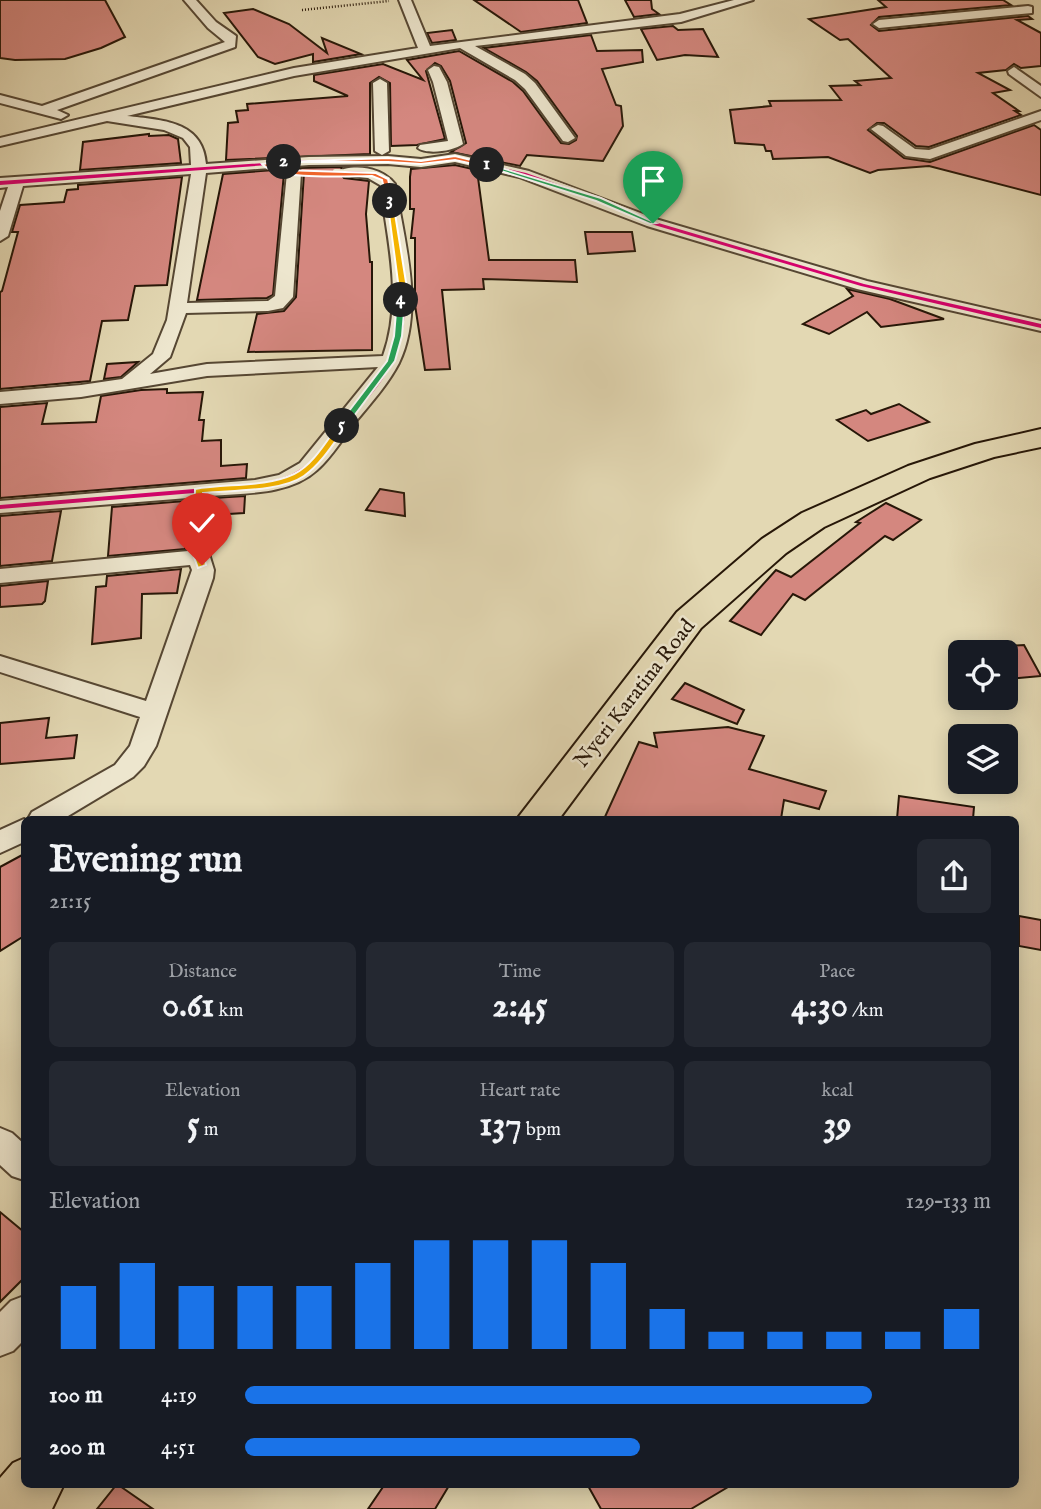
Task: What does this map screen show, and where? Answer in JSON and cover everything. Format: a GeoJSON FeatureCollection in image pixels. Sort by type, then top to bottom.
{"type":"FeatureCollection","features":[{"type":"Feature","properties":{"kind":"highway","name":"Nyeri Karatina Road"},"geometry":{"type":"LineString","coordinates":[[539,816],[689,620],[774,546],[813,520],[919,472],[986,450],[1041,438]]}},
{"type":"Feature","properties":{"kind":"highway"},"geometry":{"type":"LineString","coordinates":[[13,1509],[31,1488]]}},
{"type":"Feature","properties":{"kind":"street"},"geometry":{"type":"LineString","coordinates":[[44,110],[231,44],[232,39],[212,25],[190,0]]}},
{"type":"Feature","properties":{"kind":"street"},"geometry":{"type":"LineString","coordinates":[[405,0],[425,49]]}},
{"type":"Feature","properties":{"kind":"street"},"geometry":{"type":"LineString","coordinates":[[0,142],[267,77],[425,49],[681,18],[747,0]]}},
{"type":"Feature","properties":{"kind":"street"},"geometry":{"type":"LineString","coordinates":[[1015,0],[1041,18]]}},
{"type":"Feature","properties":{"kind":"street"},"geometry":{"type":"LineString","coordinates":[[878,24],[1028,9]]}},
{"type":"Feature","properties":{"kind":"street"},"geometry":{"type":"LineString","coordinates":[[462,44],[510,69],[530,86],[568,138]]}},
{"type":"Feature","properties":{"kind":"street"},"geometry":{"type":"LineString","coordinates":[[320,161],[382,151],[456,144],[440,82],[434,70]]}},
{"type":"Feature","properties":{"kind":"street"},"geometry":{"type":"LineString","coordinates":[[1014,71],[1041,93]]}},
{"type":"Feature","properties":{"kind":"street"},"geometry":{"type":"LineString","coordinates":[[380,83],[382,151]]}},
{"type":"Feature","properties":{"kind":"street"},"geometry":{"type":"LineString","coordinates":[[0,99],[82,121]]}},
{"type":"Feature","properties":{"kind":"street"},"geometry":{"type":"LineString","coordinates":[[878,129],[911,153],[930,155],[1041,115]]}},
{"type":"Feature","properties":{"kind":"street"},"geometry":{"type":"LineString","coordinates":[[100,117],[160,126],[191,137],[197,148],[199,168],[178,308],[161,357],[126,383]]}},
{"type":"Feature","properties":{"kind":"street"},"geometry":{"type":"LineString","coordinates":[[0,236],[8,182],[320,161],[421,163],[455,158],[524,174],[653,223],[863,285],[1041,326]]}},
{"type":"Feature","properties":{"kind":"street"},"geometry":{"type":"LineString","coordinates":[[0,507],[270,484],[287,480],[308,469],[391,361],[398,336],[402,282],[385,179],[367,173],[276,171],[265,164]]}},
{"type":"Feature","properties":{"kind":"street"},"geometry":{"type":"LineString","coordinates":[[178,308],[268,306],[277,304],[284,297],[294,173]]}},
{"type":"Feature","properties":{"kind":"street"},"geometry":{"type":"LineString","coordinates":[[161,357],[193,372]]}},
{"type":"Feature","properties":{"kind":"street"},"geometry":{"type":"LineString","coordinates":[[0,398],[81,391],[193,372],[391,361]]}},
{"type":"Feature","properties":{"kind":"street"},"geometry":{"type":"LineString","coordinates":[[47,816],[116,776],[135,760],[155,713],[202,578],[198,491]]}},
{"type":"Feature","properties":{"kind":"street"},"geometry":{"type":"LineString","coordinates":[[0,576],[199,557]]}},
{"type":"Feature","properties":{"kind":"street"},"geometry":{"type":"LineString","coordinates":[[0,664],[155,713]]}},
{"type":"Feature","properties":{"kind":"street"},"geometry":{"type":"LineString","coordinates":[[0,843],[21,831]]}},
{"type":"Feature","properties":{"kind":"street"},"geometry":{"type":"LineString","coordinates":[[0,1143],[21,1162]]}},
{"type":"Feature","properties":{"kind":"street"},"geometry":{"type":"LineString","coordinates":[[0,1338],[21,1317]]}},
{"type":"Feature","properties":{"kind":"path"},"geometry":{"type":"LineString","coordinates":[[302,10],[391,1]]}},
{"type":"Feature","properties":{"kind":"building"},"geometry":{"type":"Polygon","coordinates":[[[0,0],[105,0],[125,37],[65,59],[0,58],[0,0]]]}},
{"type":"Feature","properties":{"kind":"building"},"geometry":{"type":"Polygon","coordinates":[[[474,0],[578,0],[587,23],[521,32],[474,0]]]}},
{"type":"Feature","properties":{"kind":"building"},"geometry":{"type":"Polygon","coordinates":[[[625,0],[651,0],[652,9],[659,14],[634,17],[625,0]]]}},
{"type":"Feature","properties":{"kind":"building"},"geometry":{"type":"Polygon","coordinates":[[[878,0],[1003,0],[1011,5],[879,17],[871,25],[879,31],[1028,16],[1032,19],[1017,20],[1041,33],[1041,66],[1021,68],[1014,64],[1006,70],[978,73],[1010,90],[993,93],[1021,115],[929,147],[916,146],[884,123],[877,123],[868,130],[904,158],[930,162],[1034,125],[1041,130],[1041,195],[929,166],[870,173],[828,157],[773,159],[771,151],[766,151],[764,145],[735,143],[730,110],[771,106],[769,101],[841,100],[830,86],[860,85],[855,81],[891,78],[848,39],[840,40],[809,19],[886,7],[878,0]]]}},
{"type":"Feature","properties":{"kind":"building"},"geometry":{"type":"Polygon","coordinates":[[[253,9],[289,24],[327,53],[322,38],[361,54],[313,62],[313,54],[275,64],[258,57],[224,13],[253,9]]]}},
{"type":"Feature","properties":{"kind":"building"},"geometry":{"type":"Polygon","coordinates":[[[673,26],[678,30],[703,29],[718,57],[685,55],[657,60],[641,29],[673,26]]]}},
{"type":"Feature","properties":{"kind":"building"},"geometry":{"type":"Polygon","coordinates":[[[452,30],[456,40],[432,43],[427,33],[452,30]]]}},
{"type":"Feature","properties":{"kind":"building"},"geometry":{"type":"Polygon","coordinates":[[[591,35],[597,51],[642,50],[643,62],[602,69],[616,105],[621,106],[623,126],[603,161],[527,155],[520,166],[451,152],[466,143],[450,81],[441,66],[435,63],[426,71],[445,139],[417,145],[391,146],[390,83],[379,77],[370,83],[370,154],[226,160],[228,123],[238,122],[236,111],[248,110],[247,104],[348,96],[314,81],[314,75],[383,64],[423,80],[407,60],[459,51],[513,82],[523,91],[561,143],[569,144],[576,140],[577,136],[537,81],[484,48],[591,35]]]}},
{"type":"Feature","properties":{"kind":"building"},"geometry":{"type":"Polygon","coordinates":[[[149,134],[169,135],[178,139],[181,163],[80,170],[83,142],[149,134]]]}},
{"type":"Feature","properties":{"kind":"building"},"geometry":{"type":"Polygon","coordinates":[[[455,165],[477,170],[489,260],[575,260],[577,282],[483,279],[484,289],[442,290],[450,369],[425,370],[415,305],[415,238],[411,238],[414,209],[410,209],[411,169],[455,165]]]}},
{"type":"Feature","properties":{"kind":"building"},"geometry":{"type":"Polygon","coordinates":[[[342,167],[340,173],[344,178],[369,181],[366,214],[372,262],[372,350],[248,352],[257,314],[284,311],[296,297],[304,173],[298,168],[342,167]]]}},
{"type":"Feature","properties":{"kind":"building"},"geometry":{"type":"Polygon","coordinates":[[[288,169],[284,173],[273,295],[267,298],[197,300],[223,174],[288,169]]]}},
{"type":"Feature","properties":{"kind":"building"},"geometry":{"type":"Polygon","coordinates":[[[182,177],[167,285],[135,286],[128,320],[102,321],[90,381],[0,389],[0,292],[18,232],[12,232],[20,205],[64,202],[67,190],[78,189],[78,185],[182,177]]]}},
{"type":"Feature","properties":{"kind":"building"},"geometry":{"type":"Polygon","coordinates":[[[585,232],[632,232],[635,251],[588,254],[585,232]]]}},
{"type":"Feature","properties":{"kind":"building"},"geometry":{"type":"Polygon","coordinates":[[[847,289],[890,299],[944,319],[881,327],[867,312],[829,334],[803,324],[853,296],[847,289]]]}},
{"type":"Feature","properties":{"kind":"building"},"geometry":{"type":"Polygon","coordinates":[[[138,362],[121,377],[104,379],[107,364],[138,362]]]}},
{"type":"Feature","properties":{"kind":"building"},"geometry":{"type":"Polygon","coordinates":[[[167,389],[167,393],[203,392],[199,420],[204,420],[202,441],[221,440],[221,466],[247,464],[246,478],[0,498],[0,407],[47,403],[42,424],[96,422],[101,396],[167,389]]]}},
{"type":"Feature","properties":{"kind":"building"},"geometry":{"type":"Polygon","coordinates":[[[899,404],[929,422],[868,441],[837,420],[866,410],[871,414],[899,404]]]}},
{"type":"Feature","properties":{"kind":"building"},"geometry":{"type":"Polygon","coordinates":[[[380,489],[404,493],[405,516],[366,510],[380,489]]]}},
{"type":"Feature","properties":{"kind":"building"},"geometry":{"type":"Polygon","coordinates":[[[245,496],[244,513],[213,515],[213,498],[245,496]]]}},
{"type":"Feature","properties":{"kind":"building"},"geometry":{"type":"Polygon","coordinates":[[[185,501],[185,549],[108,556],[112,507],[185,501]]]}},
{"type":"Feature","properties":{"kind":"building"},"geometry":{"type":"Polygon","coordinates":[[[886,503],[921,520],[893,540],[885,536],[805,600],[793,594],[761,635],[730,621],[776,570],[791,577],[860,523],[856,522],[886,503]]]}},
{"type":"Feature","properties":{"kind":"building"},"geometry":{"type":"Polygon","coordinates":[[[61,511],[52,561],[0,566],[0,516],[61,511]]]}},
{"type":"Feature","properties":{"kind":"building"},"geometry":{"type":"Polygon","coordinates":[[[181,569],[177,593],[142,594],[141,638],[92,644],[96,587],[106,586],[107,576],[181,569]]]}},
{"type":"Feature","properties":{"kind":"building"},"geometry":{"type":"Polygon","coordinates":[[[48,581],[45,601],[42,604],[0,607],[0,586],[48,581]]]}},
{"type":"Feature","properties":{"kind":"building"},"geometry":{"type":"Polygon","coordinates":[[[1018,645],[1024,645],[1041,676],[1018,678],[1018,645]]]}},
{"type":"Feature","properties":{"kind":"building"},"geometry":{"type":"Polygon","coordinates":[[[685,683],[744,710],[737,724],[672,699],[685,683]]]}},
{"type":"Feature","properties":{"kind":"building"},"geometry":{"type":"Polygon","coordinates":[[[49,718],[46,738],[77,735],[74,758],[0,764],[0,723],[49,718]]]}},
{"type":"Feature","properties":{"kind":"building"},"geometry":{"type":"Polygon","coordinates":[[[728,727],[764,736],[749,769],[826,791],[819,809],[784,800],[781,816],[605,816],[639,742],[657,747],[654,733],[728,727]]]}},
{"type":"Feature","properties":{"kind":"building"},"geometry":{"type":"Polygon","coordinates":[[[899,796],[974,807],[973,816],[897,816],[899,796]]]}},
{"type":"Feature","properties":{"kind":"building"},"geometry":{"type":"Polygon","coordinates":[[[21,856],[21,938],[0,951],[0,867],[21,856]]]}},
{"type":"Feature","properties":{"kind":"building"},"geometry":{"type":"Polygon","coordinates":[[[1019,916],[1041,920],[1041,950],[1019,946],[1019,916]]]}},
{"type":"Feature","properties":{"kind":"building"},"geometry":{"type":"Polygon","coordinates":[[[0,1212],[21,1230],[21,1281],[0,1302],[0,1212]]]}},
{"type":"Feature","properties":{"kind":"building"},"geometry":{"type":"Polygon","coordinates":[[[114,1488],[123,1488],[153,1509],[97,1509],[114,1488]]]}},
{"type":"Feature","properties":{"kind":"building"},"geometry":{"type":"Polygon","coordinates":[[[382,1488],[448,1488],[435,1509],[368,1509],[382,1488]]]}},
{"type":"Feature","properties":{"kind":"building"},"geometry":{"type":"Polygon","coordinates":[[[589,1488],[726,1488],[691,1509],[601,1509],[589,1488]]]}},
{"type":"Feature","properties":{"kind":"cycle path"},"geometry":{"type":"LineString","coordinates":[[0,183],[309,161],[388,160],[421,163],[455,158],[524,174],[653,223],[863,285],[1041,326]]}},
{"type":"Feature","properties":{"kind":"cycle path"},"geometry":{"type":"LineString","coordinates":[[0,507],[255,486],[287,479],[308,468],[387,368],[398,339],[401,318],[401,272],[385,179],[367,173],[337,172]]}},
{"type":"Feature","properties":{"kind":"route"},"geometry":{"type":"LineString","coordinates":[[202,565],[199,557],[198,491],[270,484],[287,480],[308,469],[391,361],[398,336],[402,282],[385,179],[356,172],[283,172],[265,164],[388,160],[421,163],[455,158],[524,174],[653,223]]}}]}
